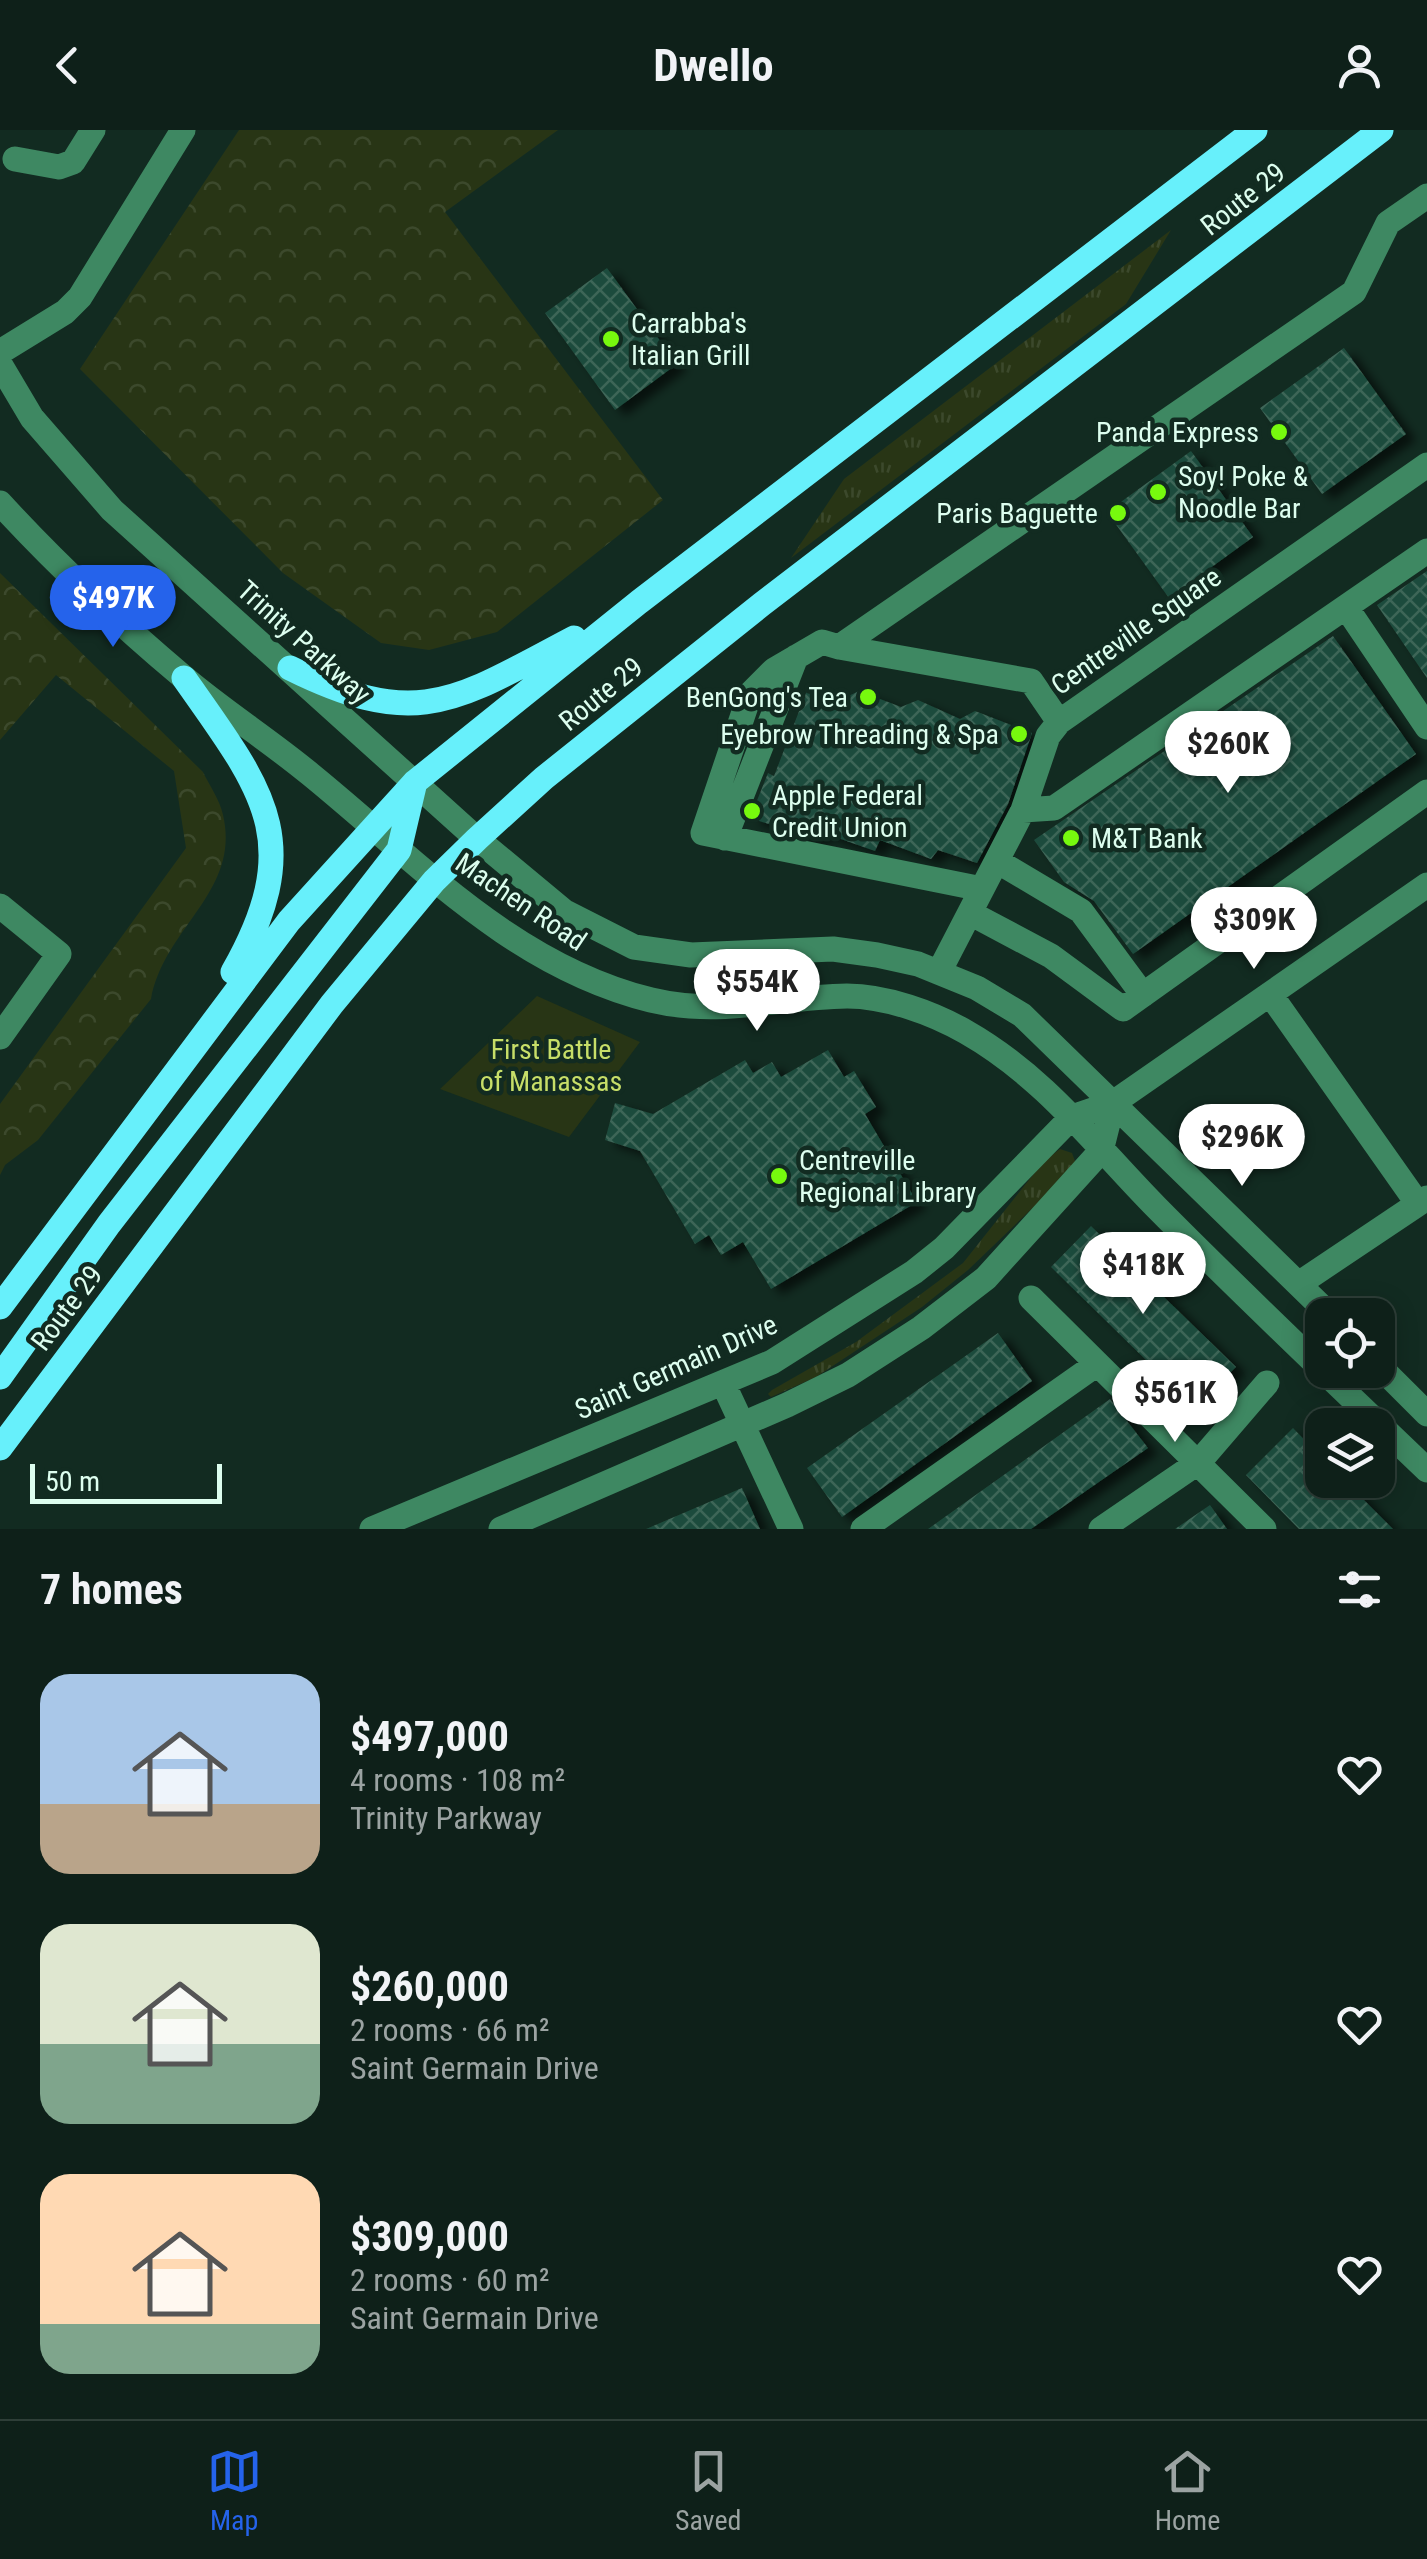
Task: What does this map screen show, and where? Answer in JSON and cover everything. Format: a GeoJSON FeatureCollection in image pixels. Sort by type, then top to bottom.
{"type":"FeatureCollection","features":[{"type":"Feature","properties":{"kind":"main road","name":"Route 29"},"geometry":{"type":"LineString","coordinates":[[0,1307],[289,921],[415,782],[639,602],[1255,130]]}},
{"type":"Feature","properties":{"kind":"main road","name":"Route 29"},"geometry":{"type":"LineString","coordinates":[[0,1448],[322,1018],[434,882],[477,839],[544,778],[762,604],[1382,130]]}},
{"type":"Feature","properties":{"kind":"main road"},"geometry":{"type":"LineString","coordinates":[[290,668],[342,694],[388,705],[447,699],[476,690],[639,602]]}},
{"type":"Feature","properties":{"kind":"main road"},"geometry":{"type":"LineString","coordinates":[[184,678],[242,760],[260,796],[272,856],[271,886],[258,929],[188,1051]]}},
{"type":"Feature","properties":{"kind":"main road"},"geometry":{"type":"LineString","coordinates":[[0,1377],[109,1224],[399,850],[415,782]]}},
{"type":"Feature","properties":{"kind":"street"},"geometry":{"type":"LineString","coordinates":[[16,158],[59,167],[72,162],[93,130]]}},
{"type":"Feature","properties":{"kind":"street"},"geometry":{"type":"LineString","coordinates":[[0,352],[65,312],[80,298],[183,130]]}},
{"type":"Feature","properties":{"kind":"street"},"geometry":{"type":"LineString","coordinates":[[839,647],[1354,292],[1388,223],[1427,196]]}},
{"type":"Feature","properties":{"kind":"street","name":"Trinity Parkway"},"geometry":{"type":"LineString","coordinates":[[0,364],[32,418],[112,510],[415,782]]}},
{"type":"Feature","properties":{"kind":"street","name":"Centreville Square"},"geometry":{"type":"LineString","coordinates":[[938,972],[1024,810],[1048,736],[1058,722],[1427,465]]}},
{"type":"Feature","properties":{"kind":"street"},"geometry":{"type":"LineString","coordinates":[[0,503],[52,557],[184,678],[372,826]]}},
{"type":"Feature","properties":{"kind":"street"},"geometry":{"type":"LineString","coordinates":[[1024,810],[1054,808],[1427,551]]}},
{"type":"Feature","properties":{"kind":"street"},"geometry":{"type":"LineString","coordinates":[[1346,607],[1427,726]]}},
{"type":"Feature","properties":{"kind":"street"},"geometry":{"type":"LineString","coordinates":[[982,889],[703,834],[750,694],[774,670],[822,642],[1031,681],[1058,722]]}},
{"type":"Feature","properties":{"kind":"street","name":"Machen Road"},"geometry":{"type":"LineString","coordinates":[[415,782],[565,912],[634,947],[691,955],[833,949],[877,954],[977,988],[1022,1015],[1314,1298]]}},
{"type":"Feature","properties":{"kind":"street"},"geometry":{"type":"LineString","coordinates":[[970,913],[1051,956],[1123,1009],[1427,792]]}},
{"type":"Feature","properties":{"kind":"street","name":"Machen Road"},"geometry":{"type":"LineString","coordinates":[[372,826],[434,882],[518,943],[586,981],[654,1000],[716,1010],[849,996],[912,1008],[963,1030],[1029,1071],[1101,1151],[1269,1321],[1427,1470]]}},
{"type":"Feature","properties":{"kind":"street"},"geometry":{"type":"LineString","coordinates":[[997,860],[1081,911],[1143,995]]}},
{"type":"Feature","properties":{"kind":"street","name":"Saint Germain Drive"},"geometry":{"type":"LineString","coordinates":[[372,1529],[772,1362],[914,1272],[944,1248],[1072,1117],[1113,1103],[1427,885]]}},
{"type":"Feature","properties":{"kind":"street"},"geometry":{"type":"LineString","coordinates":[[0,906],[59,954],[0,1037]]}},
{"type":"Feature","properties":{"kind":"street"},"geometry":{"type":"LineString","coordinates":[[1270,994],[1422,1201],[1300,1283]]}},
{"type":"Feature","properties":{"kind":"street"},"geometry":{"type":"LineString","coordinates":[[501,1529],[848,1375],[921,1328],[986,1278],[1101,1151],[1113,1103]]}},
{"type":"Feature","properties":{"kind":"street"},"geometry":{"type":"LineString","coordinates":[[1031,1298],[1264,1529]]}},
{"type":"Feature","properties":{"kind":"street"},"geometry":{"type":"LineString","coordinates":[[863,1529],[1097,1364]]}},
{"type":"Feature","properties":{"kind":"street"},"geometry":{"type":"LineString","coordinates":[[1395,1381],[1427,1414]]}},
{"type":"Feature","properties":{"kind":"street"},"geometry":{"type":"LineString","coordinates":[[724,1383],[791,1529]]}},
{"type":"Feature","properties":{"kind":"street"},"geometry":{"type":"LineString","coordinates":[[1101,1529],[1199,1462],[1267,1383]]}},
{"type":"Feature","properties":{"kind":"green space"},"geometry":{"type":"Polygon","coordinates":[[[239,130],[558,130],[445,212],[663,500],[497,632],[429,650],[381,643],[283,573],[80,369],[239,130]]]}},
{"type":"Feature","properties":{"kind":"green space"},"geometry":{"type":"Polygon","coordinates":[[[1171,230],[1126,304],[791,558],[844,479],[1171,230]]]}},
{"type":"Feature","properties":{"kind":"green space"},"geometry":{"type":"Polygon","coordinates":[[[0,573],[203,772],[222,809],[226,842],[212,888],[170,951],[151,999],[38,1140],[5,1165],[0,1175],[0,1104],[186,848],[174,771],[56,675],[0,740],[0,573]]]}},
{"type":"Feature","properties":{"kind":"green space","name":"First Battle of Manassas"},"geometry":{"type":"Polygon","coordinates":[[[537,996],[640,1042],[569,1137],[440,1089],[537,996]]]}},
{"type":"Feature","properties":{"kind":"green space"},"geometry":{"type":"Polygon","coordinates":[[[1060,1149],[1072,1153],[1076,1164],[1072,1170],[968,1270],[922,1307],[816,1377],[771,1397],[768,1394],[856,1342],[963,1263],[1044,1161],[1060,1149]]]}},
{"type":"Feature","properties":{"kind":"building","name":"Carrabba's Italian Grill"},"geometry":{"type":"Polygon","coordinates":[[[607,268],[677,364],[615,410],[545,313],[607,268]]]}},
{"type":"Feature","properties":{"kind":"building"},"geometry":{"type":"Polygon","coordinates":[[[1344,348],[1406,434],[1322,494],[1260,408],[1344,348]]]}},
{"type":"Feature","properties":{"kind":"building"},"geometry":{"type":"Polygon","coordinates":[[[1191,451],[1253,537],[1169,598],[1107,512],[1191,451]]]}},
{"type":"Feature","properties":{"kind":"building"},"geometry":{"type":"Polygon","coordinates":[[[1427,571],[1427,678],[1377,605],[1427,571]]]}},
{"type":"Feature","properties":{"kind":"building"},"geometry":{"type":"Polygon","coordinates":[[[1333,636],[1416,754],[1133,954],[1094,901],[1064,882],[1034,840],[1333,636]]]}},
{"type":"Feature","properties":{"kind":"building"},"geometry":{"type":"Polygon","coordinates":[[[808,688],[842,699],[859,691],[901,707],[918,700],[960,719],[975,711],[1032,733],[1008,804],[977,863],[938,850],[931,859],[880,840],[875,851],[821,832],[819,840],[750,818],[768,773],[774,776],[808,688]]]}},
{"type":"Feature","properties":{"kind":"building","name":"Centreville Regional Library"},"geometry":{"type":"Polygon","coordinates":[[[828,1050],[844,1077],[854,1071],[876,1107],[865,1114],[917,1202],[771,1289],[743,1242],[721,1255],[709,1235],[695,1244],[640,1151],[605,1140],[615,1103],[653,1114],[745,1060],[753,1073],[772,1062],[781,1077],[828,1050]]]}},
{"type":"Feature","properties":{"kind":"building"},"geometry":{"type":"Polygon","coordinates":[[[1091,1226],[1236,1367],[1195,1408],[1051,1267],[1091,1226]]]}},
{"type":"Feature","properties":{"kind":"building"},"geometry":{"type":"Polygon","coordinates":[[[998,1333],[1032,1381],[842,1517],[807,1468],[998,1333]]]}},
{"type":"Feature","properties":{"kind":"building"},"geometry":{"type":"Polygon","coordinates":[[[1110,1399],[1148,1448],[1031,1529],[928,1529],[1110,1399]]]}},
{"type":"Feature","properties":{"kind":"building"},"geometry":{"type":"Polygon","coordinates":[[[1293,1428],[1305,1440],[1305,1498],[1362,1498],[1393,1529],[1299,1529],[1246,1475],[1293,1428]]]}},
{"type":"Feature","properties":{"kind":"building"},"geometry":{"type":"Polygon","coordinates":[[[742,1488],[760,1529],[646,1529],[742,1488]]]}},
{"type":"Feature","properties":{"kind":"building"},"geometry":{"type":"Polygon","coordinates":[[[1210,1505],[1227,1529],[1175,1529],[1210,1505]]]}},
{"type":"Feature","properties":{"kind":"place","name":"Carrabba's Italian Grill"},"geometry":{"type":"Point","coordinates":[611,339]}},
{"type":"Feature","properties":{"kind":"place","name":"Panda Express"},"geometry":{"type":"Point","coordinates":[1279,432]}},
{"type":"Feature","properties":{"kind":"place","name":"Soy! Poke & Noodle Bar"},"geometry":{"type":"Point","coordinates":[1158,492]}},
{"type":"Feature","properties":{"kind":"place","name":"Paris Baguette"},"geometry":{"type":"Point","coordinates":[1118,513]}},
{"type":"Feature","properties":{"kind":"place","name":"BenGong's Tea"},"geometry":{"type":"Point","coordinates":[868,697]}},
{"type":"Feature","properties":{"kind":"place","name":"Eyebrow Threading & Spa"},"geometry":{"type":"Point","coordinates":[1019,734]}},
{"type":"Feature","properties":{"kind":"place","name":"Apple Federal Credit Union"},"geometry":{"type":"Point","coordinates":[752,811]}},
{"type":"Feature","properties":{"kind":"place","name":"M&T Bank"},"geometry":{"type":"Point","coordinates":[1071,838]}},
{"type":"Feature","properties":{"kind":"place","name":"Centreville Regional Library"},"geometry":{"type":"Point","coordinates":[779,1176]}}]}
